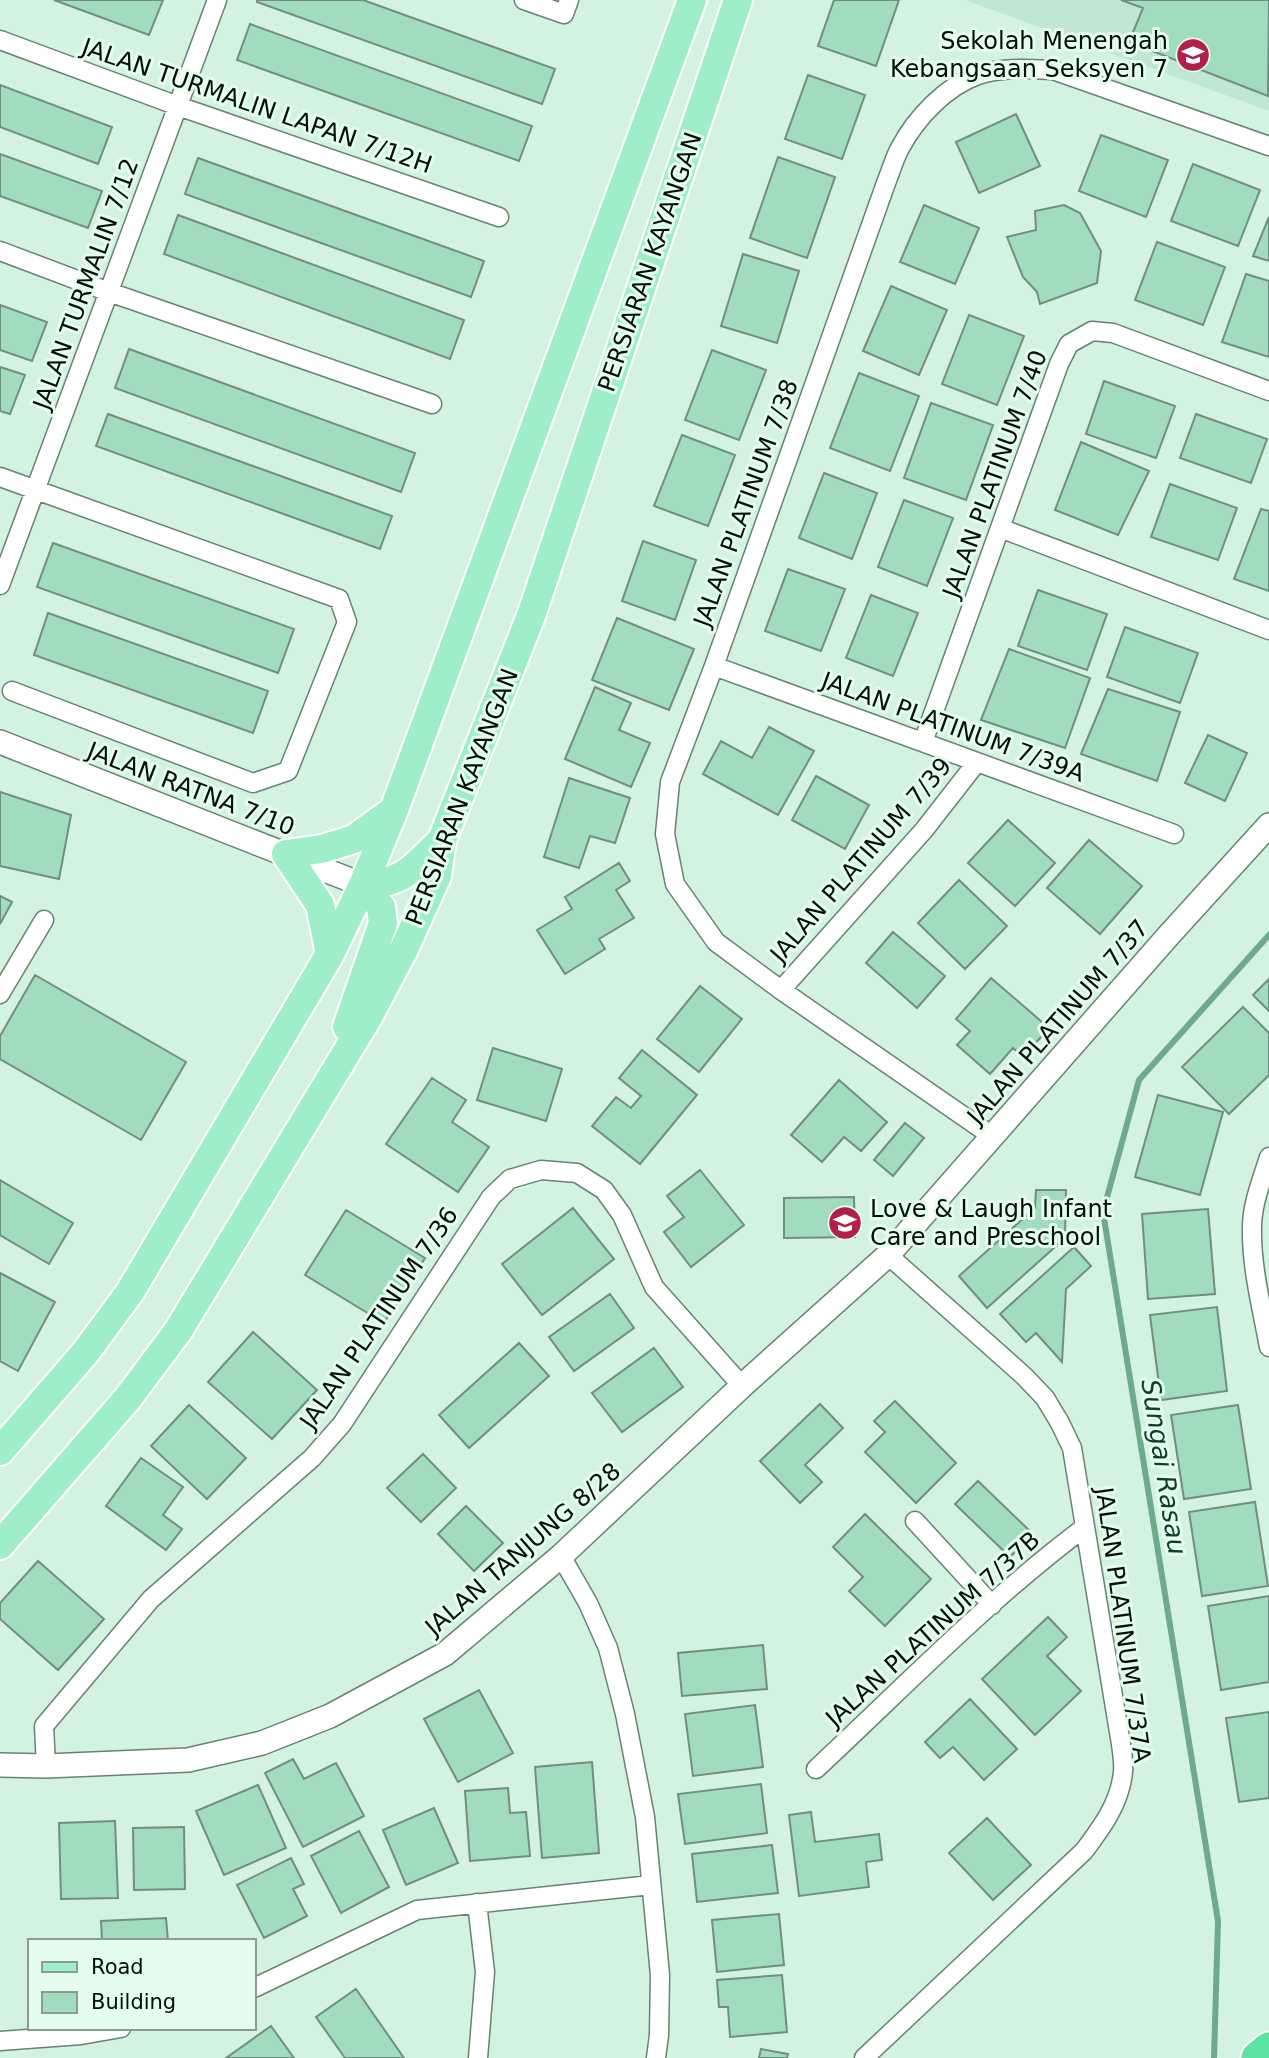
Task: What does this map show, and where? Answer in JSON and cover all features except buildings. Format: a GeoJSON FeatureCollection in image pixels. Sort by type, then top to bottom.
{"type":"FeatureCollection","features":[{"type":"Feature","properties":{"kind":"highway"},"geometry":{"type":"LineString","coordinates":[[1258,2058],[1269,2049]]}},
{"type":"Feature","properties":{"kind":"main road","name":"PERSIARAN KAYANGAN"},"geometry":{"type":"LineString","coordinates":[[0,1451],[85,1353],[130,1292],[330,954],[363,885],[394,810],[692,0]]}},
{"type":"Feature","properties":{"kind":"main road","name":"PERSIARAN KAYANGAN"},"geometry":{"type":"LineString","coordinates":[[0,1545],[128,1398],[178,1331],[368,1017],[404,949],[437,876],[442,840],[531,615],[738,0]]}},
{"type":"Feature","properties":{"kind":"main road"},"geometry":{"type":"LineString","coordinates":[[330,954],[320,905],[286,854],[322,849],[354,839],[394,810]]}},
{"type":"Feature","properties":{"kind":"main road"},"geometry":{"type":"LineString","coordinates":[[363,885],[393,881],[408,873],[442,840]]}},
{"type":"Feature","properties":{"kind":"main road"},"geometry":{"type":"LineString","coordinates":[[327,1084],[383,923],[381,907],[363,885]]}},
{"type":"Feature","properties":{"kind":"street","name":"JALAN TURMALIN 7/12"},"geometry":{"type":"LineString","coordinates":[[0,585],[217,0]]}},
{"type":"Feature","properties":{"kind":"street"},"geometry":{"type":"LineString","coordinates":[[524,0],[567,7]]}},
{"type":"Feature","properties":{"kind":"street","name":"JALAN TURMALIN LAPAN 7/12H"},"geometry":{"type":"LineString","coordinates":[[0,40],[178,106],[499,217]]}},
{"type":"Feature","properties":{"kind":"street","name":"JALAN PLATINUM 7/38"},"geometry":{"type":"LineString","coordinates":[[992,1136],[716,942],[675,884],[665,834],[670,782],[896,159],[922,117],[951,89],[979,75],[1019,69],[1053,70],[1269,146]]}},
{"type":"Feature","properties":{"kind":"street"},"geometry":{"type":"LineString","coordinates":[[0,251],[109,292],[432,404]]}},
{"type":"Feature","properties":{"kind":"street","name":"JALAN PLATINUM 7/40"},"geometry":{"type":"LineString","coordinates":[[923,742],[1059,364],[1069,344],[1092,331],[1113,333],[1269,391]]}},
{"type":"Feature","properties":{"kind":"street"},"geometry":{"type":"LineString","coordinates":[[0,477],[339,599],[347,622],[288,771],[253,783],[12,691]]}},
{"type":"Feature","properties":{"kind":"street"},"geometry":{"type":"LineString","coordinates":[[1000,528],[1269,630]]}},
{"type":"Feature","properties":{"kind":"street","name":"JALAN PLATINUM 7/39A"},"geometry":{"type":"LineString","coordinates":[[714,666],[1174,834]]}},
{"type":"Feature","properties":{"kind":"street","name":"JALAN RATNA 7/10"},"geometry":{"type":"LineString","coordinates":[[0,742],[363,885]]}},
{"type":"Feature","properties":{"kind":"street","name":"JALAN PLATINUM 7/39"},"geometry":{"type":"LineString","coordinates":[[781,990],[924,830],[977,762]]}},
{"type":"Feature","properties":{"kind":"street","name":"JALAN PLATINUM 7/37"},"geometry":{"type":"LineString","coordinates":[[888,1255],[1269,825]]}},
{"type":"Feature","properties":{"kind":"street"},"geometry":{"type":"LineString","coordinates":[[0,994],[44,920]]}},
{"type":"Feature","properties":{"kind":"street"},"geometry":{"type":"LineString","coordinates":[[1269,1157],[1254,1208],[1252,1226],[1254,1266],[1269,1348]]}},
{"type":"Feature","properties":{"kind":"street","name":"JALAN PLATINUM 7/36"},"geometry":{"type":"LineString","coordinates":[[46,1766],[44,1726],[151,1599],[312,1458],[342,1424],[491,1197],[510,1179],[541,1170],[576,1173],[604,1190],[622,1215],[654,1287],[742,1386]]}},
{"type":"Feature","properties":{"kind":"street","name":"JALAN TANJUNG 8/28"},"geometry":{"type":"LineString","coordinates":[[0,1765],[46,1766],[188,1760],[262,1743],[330,1716],[445,1654],[561,1556],[742,1386],[888,1255]]}},
{"type":"Feature","properties":{"kind":"street","name":"JALAN PLATINUM 7/37A"},"geometry":{"type":"LineString","coordinates":[[864,2058],[1084,1851],[1105,1823],[1115,1801],[1123,1772],[1121,1744],[1072,1448],[1045,1398],[1024,1376],[888,1255]]}},
{"type":"Feature","properties":{"kind":"street"},"geometry":{"type":"LineString","coordinates":[[915,1521],[992,1605]]}},
{"type":"Feature","properties":{"kind":"street","name":"JALAN PLATINUM 7/37B"},"geometry":{"type":"LineString","coordinates":[[816,1769],[1045,1557],[1085,1527]]}},
{"type":"Feature","properties":{"kind":"street"},"geometry":{"type":"LineString","coordinates":[[561,1556],[588,1603],[608,1648],[625,1714],[645,1817],[660,1975],[656,2058]]}},
{"type":"Feature","properties":{"kind":"street"},"geometry":{"type":"LineString","coordinates":[[256,1987],[416,1910],[651,1885]]}},
{"type":"Feature","properties":{"kind":"street"},"geometry":{"type":"LineString","coordinates":[[477,1903],[485,1972],[478,2058]]}},
{"type":"Feature","properties":{"kind":"street"},"geometry":{"type":"LineString","coordinates":[[0,2041],[81,2035],[110,2030]]}},
{"type":"Feature","properties":{"kind":"shaded area","name":"Sekolah Menengah Kebangsaan Seksyen 7"},"geometry":{"type":"Polygon","coordinates":[[[965,0],[1269,0],[1269,111],[965,0]]]}},
{"type":"Feature","properties":{"kind":"waterway","name":"Sungai Rasau"},"geometry":{"type":"LineString","coordinates":[[1214,2058],[1218,1921],[1103,1212],[1139,1080],[1269,935]]}},
{"type":"Feature","properties":{"kind":"place","name":"Sekolah Menengah Kebangsaan Seksyen 7"},"geometry":{"type":"Point","coordinates":[1193,55]}},
{"type":"Feature","properties":{"kind":"place","name":"Love & Laugh Infant Care and Preschool"},"geometry":{"type":"Point","coordinates":[845,1223]}}]}
